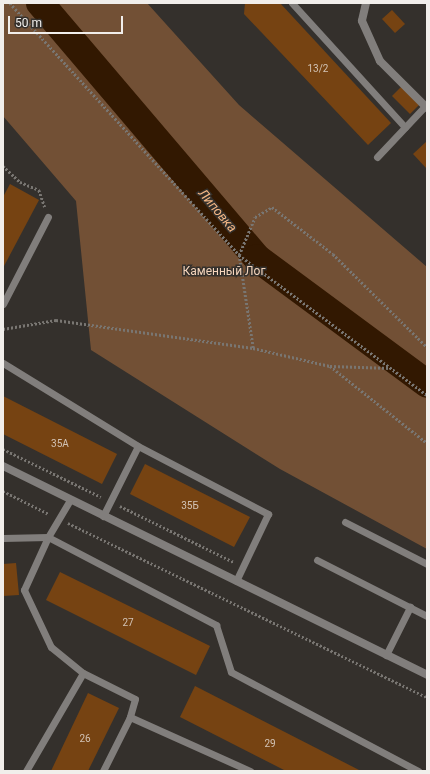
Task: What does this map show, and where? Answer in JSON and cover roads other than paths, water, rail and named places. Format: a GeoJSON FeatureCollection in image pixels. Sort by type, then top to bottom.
{"type":"FeatureCollection","features":[{"type":"Feature","properties":{"kind":"street"},"geometry":{"type":"LineString","coordinates":[[366,3],[362,21],[380,61],[426,107]]}},
{"type":"Feature","properties":{"kind":"street"},"geometry":{"type":"LineString","coordinates":[[3,466],[427,675]]}},
{"type":"Feature","properties":{"kind":"lane"},"geometry":{"type":"LineString","coordinates":[[292,3],[406,127]]}},
{"type":"Feature","properties":{"kind":"lane"},"geometry":{"type":"LineString","coordinates":[[377,157],[426,107]]}},
{"type":"Feature","properties":{"kind":"lane"},"geometry":{"type":"LineString","coordinates":[[3,304],[48,217]]}},
{"type":"Feature","properties":{"kind":"lane"},"geometry":{"type":"LineString","coordinates":[[3,363],[138,446],[268,514],[236,582]]}},
{"type":"Feature","properties":{"kind":"lane"},"geometry":{"type":"LineString","coordinates":[[103,516],[138,446]]}},
{"type":"Feature","properties":{"kind":"lane"},"geometry":{"type":"LineString","coordinates":[[70,500],[48,537],[24,590],[51,647],[83,673],[135,699],[130,717],[103,771]]}},
{"type":"Feature","properties":{"kind":"lane"},"geometry":{"type":"LineString","coordinates":[[345,522],[427,564]]}},
{"type":"Feature","properties":{"kind":"lane"},"geometry":{"type":"LineString","coordinates":[[3,538],[48,537],[216,625],[231,672],[418,771]]}},
{"type":"Feature","properties":{"kind":"lane"},"geometry":{"type":"LineString","coordinates":[[317,560],[427,616]]}},
{"type":"Feature","properties":{"kind":"lane"},"geometry":{"type":"LineString","coordinates":[[386,655],[410,607]]}},
{"type":"Feature","properties":{"kind":"lane"},"geometry":{"type":"LineString","coordinates":[[26,771],[83,673]]}},
{"type":"Feature","properties":{"kind":"lane"},"geometry":{"type":"LineString","coordinates":[[130,717],[250,771]]}},
{"type":"Feature","properties":{"kind":"waterway","name":"Липовка"},"geometry":{"type":"LineString","coordinates":[[40,3],[257,258],[427,384]]}},
{"type":"Feature","properties":{"kind":"park label","name":"Каменный Лог"},"geometry":{"type":"Point","coordinates":[224,272]}}]}
